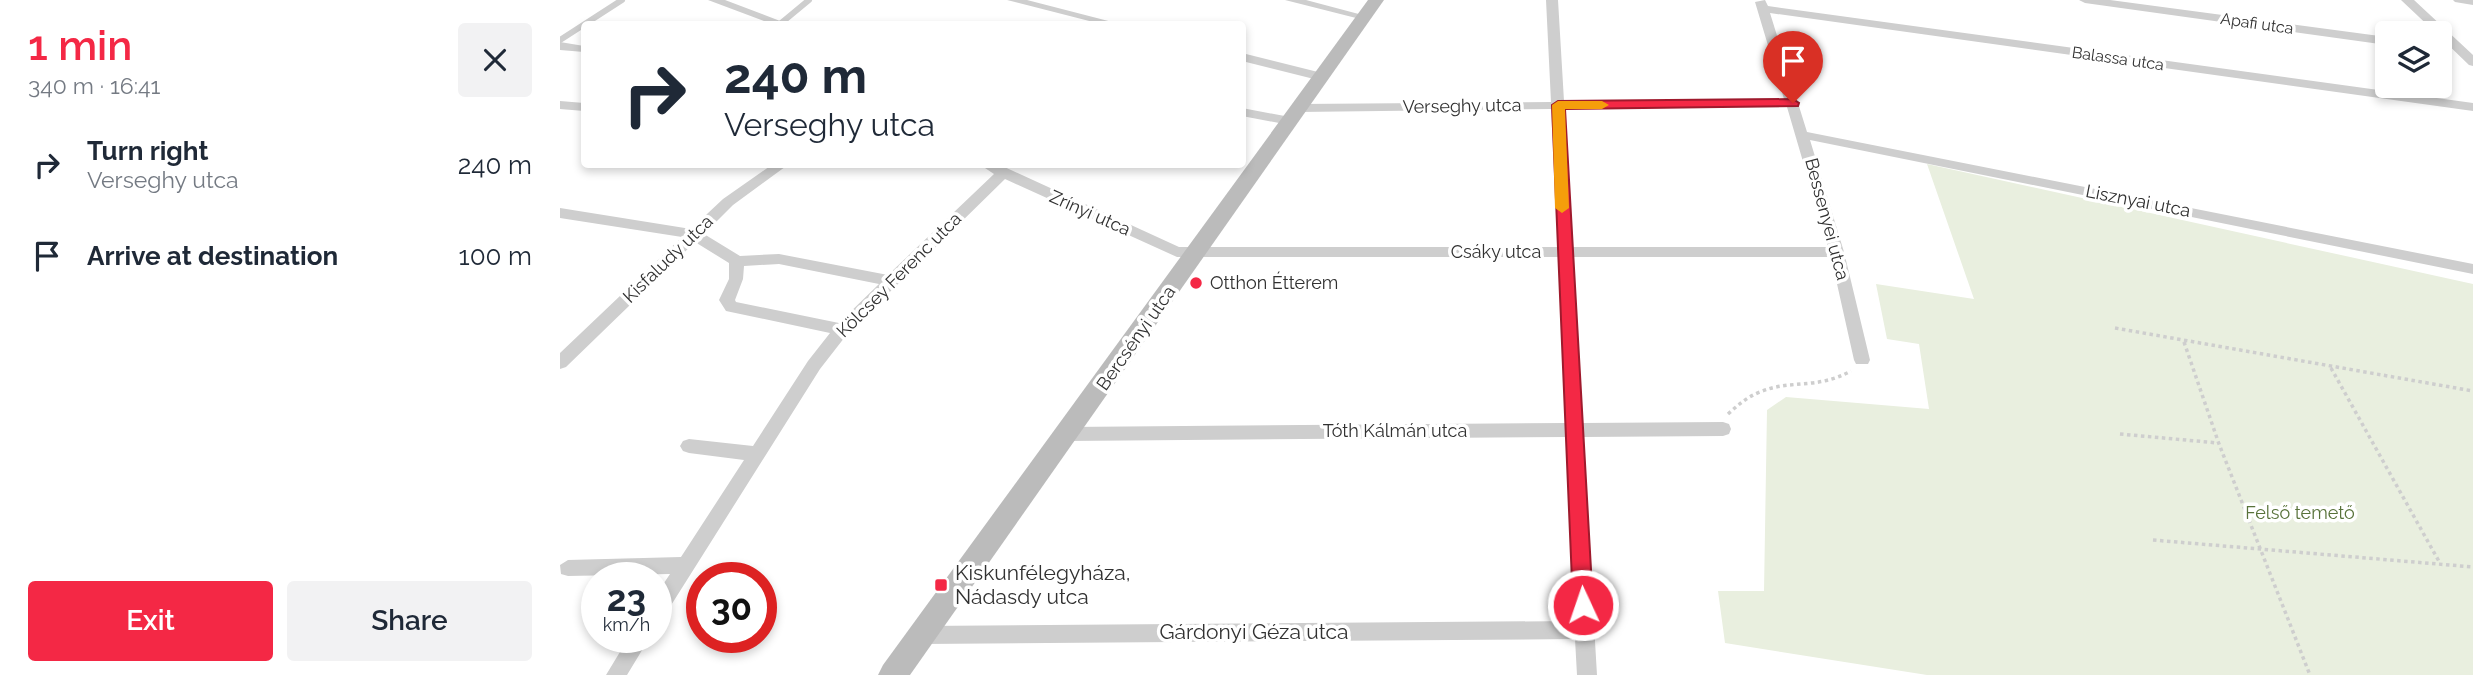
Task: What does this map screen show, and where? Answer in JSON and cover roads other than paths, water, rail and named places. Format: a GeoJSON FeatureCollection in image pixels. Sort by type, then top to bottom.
{"type":"FeatureCollection","features":[{"type":"Feature","properties":{"kind":"street"},"geometry":{"type":"LineString","coordinates":[[714,0],[773,21]]}},
{"type":"Feature","properties":{"kind":"street"},"geometry":{"type":"LineString","coordinates":[[1013,0],[1101,21]]}},
{"type":"Feature","properties":{"kind":"street"},"geometry":{"type":"LineString","coordinates":[[1291,0],[1370,9]]}},
{"type":"Feature","properties":{"kind":"street"},"geometry":{"type":"LineString","coordinates":[[1552,0],[1587,675]]}},
{"type":"Feature","properties":{"kind":"street","name":"Apafi utca"},"geometry":{"type":"LineString","coordinates":[[2085,0],[2375,39]]}},
{"type":"Feature","properties":{"kind":"street"},"geometry":{"type":"LineString","coordinates":[[2407,0],[2467,51],[2473,62]]}},
{"type":"Feature","properties":{"kind":"street"},"geometry":{"type":"LineString","coordinates":[[2459,0],[2473,2]]}},
{"type":"Feature","properties":{"kind":"street","name":"Bessenyei utca"},"geometry":{"type":"LineString","coordinates":[[1762,4],[1837,252],[1862,360]]}},
{"type":"Feature","properties":{"kind":"street","name":"Balassa utca"},"geometry":{"type":"LineString","coordinates":[[1762,4],[2473,107]]}},
{"type":"Feature","properties":{"kind":"street","name":"Bercsényi utca"},"geometry":{"type":"LineString","coordinates":[[893,675],[1370,9]]}},
{"type":"Feature","properties":{"kind":"street"},"geometry":{"type":"LineString","coordinates":[[560,46],[581,49]]}},
{"type":"Feature","properties":{"kind":"street"},"geometry":{"type":"LineString","coordinates":[[1246,58],[1322,77]]}},
{"type":"Feature","properties":{"kind":"street","name":"Verseghy utca"},"geometry":{"type":"LineString","coordinates":[[1246,112],[1295,114],[1558,105],[1793,103]]}},
{"type":"Feature","properties":{"kind":"street"},"geometry":{"type":"LineString","coordinates":[[560,105],[581,107]]}},
{"type":"Feature","properties":{"kind":"street","name":"Lisznyai utca"},"geometry":{"type":"LineString","coordinates":[[1803,135],[2473,269]]}},
{"type":"Feature","properties":{"kind":"street","name":"Kisfaludy utca"},"geometry":{"type":"LineString","coordinates":[[560,363],[728,202],[777,168]]}},
{"type":"Feature","properties":{"kind":"street","name":"Zrínyi utca"},"geometry":{"type":"LineString","coordinates":[[993,168],[1177,252],[1196,253]]}},
{"type":"Feature","properties":{"kind":"street","name":"Kölcsey Ferenc utca"},"geometry":{"type":"LineString","coordinates":[[688,562],[814,365],[842,329],[1003,173]]}},
{"type":"Feature","properties":{"kind":"street"},"geometry":{"type":"LineString","coordinates":[[560,213],[693,234],[737,261],[779,259],[891,281]]}},
{"type":"Feature","properties":{"kind":"street","name":"Csáky utca"},"geometry":{"type":"LineString","coordinates":[[1196,253],[1837,252]]}},
{"type":"Feature","properties":{"kind":"street"},"geometry":{"type":"LineString","coordinates":[[737,261],[736,279],[727,300],[732,307],[842,329]]}},
{"type":"Feature","properties":{"kind":"street","name":"Tóth Kálmán utca"},"geometry":{"type":"LineString","coordinates":[[1068,434],[1723,429]]}},
{"type":"Feature","properties":{"kind":"street"},"geometry":{"type":"LineString","coordinates":[[689,446],[757,453]]}},
{"type":"Feature","properties":{"kind":"street"},"geometry":{"type":"LineString","coordinates":[[568,568],[686,565]]}},
{"type":"Feature","properties":{"kind":"street","name":"Kölcsey Ferenc utca"},"geometry":{"type":"LineString","coordinates":[[672,587],[686,565]]}},
{"type":"Feature","properties":{"kind":"street","name":"Gárdonyi Géza utca"},"geometry":{"type":"LineString","coordinates":[[923,635],[1584,630]]}},
{"type":"Feature","properties":{"kind":"street"},"geometry":{"type":"LineString","coordinates":[[616,675],[630,653]]}},
{"type":"Feature","properties":{"kind":"lane"},"geometry":{"type":"LineString","coordinates":[[589,21],[622,0]]}},
{"type":"Feature","properties":{"kind":"lane"},"geometry":{"type":"LineString","coordinates":[[784,21],[809,0]]}},
{"type":"Feature","properties":{"kind":"lane"},"geometry":{"type":"LineString","coordinates":[[560,40],[581,26]]}},
{"type":"Feature","properties":{"kind":"place","name":"Otthon Étterem"},"geometry":{"type":"Point","coordinates":[1196,283]}},
{"type":"Feature","properties":{"kind":"place","name":"Kiskunfélegyháza, Nádasdy utca"},"geometry":{"type":"Point","coordinates":[941,585]}},
{"type":"Feature","properties":{"kind":"park label","name":"Felső temető"},"geometry":{"type":"Point","coordinates":[2300,513]}}]}
